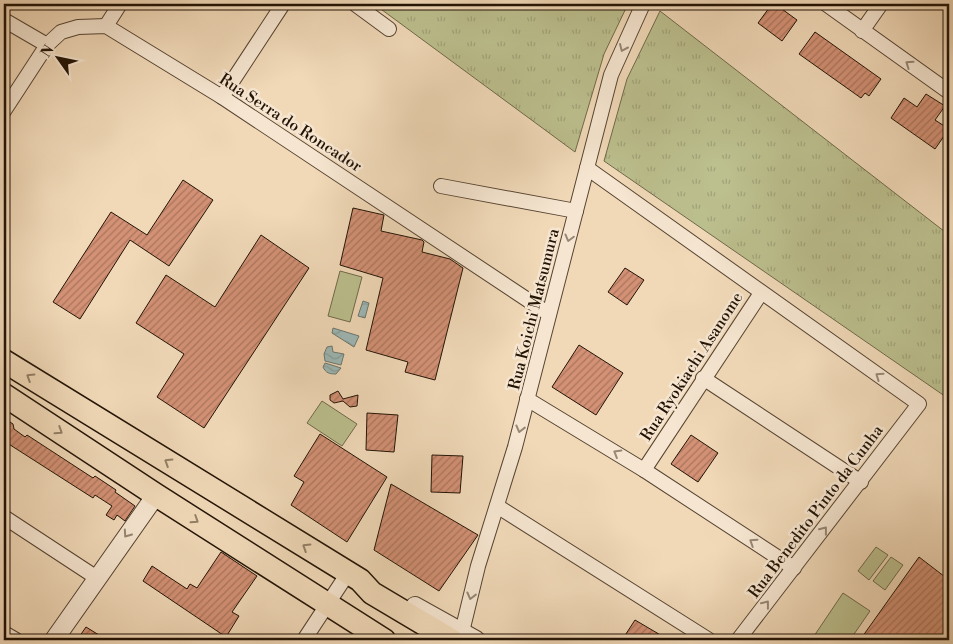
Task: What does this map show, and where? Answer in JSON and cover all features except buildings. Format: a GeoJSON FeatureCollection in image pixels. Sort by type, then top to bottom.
{"type":"FeatureCollection","features":[{"type":"Feature","properties":{"kind":"main road"},"geometry":{"type":"LineString","coordinates":[[4,360],[354,576],[372,593],[462,636]]}},
{"type":"Feature","properties":{"kind":"main road"},"geometry":{"type":"LineString","coordinates":[[4,395],[156,495],[384,640]]}},
{"type":"Feature","properties":{"kind":"street"},"geometry":{"type":"LineString","coordinates":[[4,111],[47,45],[61,32],[78,27],[106,26],[120,4]]}},
{"type":"Feature","properties":{"kind":"street"},"geometry":{"type":"LineString","coordinates":[[222,97],[283,4]]}},
{"type":"Feature","properties":{"kind":"street"},"geometry":{"type":"LineString","coordinates":[[355,4],[389,29]]}},
{"type":"Feature","properties":{"kind":"street","name":"Rua Koichi Matsumura"},"geometry":{"type":"LineString","coordinates":[[462,636],[478,566],[515,447],[611,75],[643,4]]}},
{"type":"Feature","properties":{"kind":"street"},"geometry":{"type":"LineString","coordinates":[[826,4],[949,92]]}},
{"type":"Feature","properties":{"kind":"street"},"geometry":{"type":"LineString","coordinates":[[862,31],[881,4]]}},
{"type":"Feature","properties":{"kind":"street"},"geometry":{"type":"LineString","coordinates":[[4,20],[47,45]]}},
{"type":"Feature","properties":{"kind":"street","name":"Rua Serra do Roncador"},"geometry":{"type":"LineString","coordinates":[[106,26],[222,97],[549,314]]}},
{"type":"Feature","properties":{"kind":"street"},"geometry":{"type":"LineString","coordinates":[[587,168],[761,293]]}},
{"type":"Feature","properties":{"kind":"street"},"geometry":{"type":"LineString","coordinates":[[441,186],[576,211]]}},
{"type":"Feature","properties":{"kind":"street","name":"Rua Ryokiachi Asanome"},"geometry":{"type":"LineString","coordinates":[[644,470],[761,293],[919,404]]}},
{"type":"Feature","properties":{"kind":"street"},"geometry":{"type":"LineString","coordinates":[[704,378],[860,482]]}},
{"type":"Feature","properties":{"kind":"street"},"geometry":{"type":"LineString","coordinates":[[527,399],[644,470],[794,568]]}},
{"type":"Feature","properties":{"kind":"street","name":"Rua Benedito Pinto da Cunha"},"geometry":{"type":"LineString","coordinates":[[738,640],[919,404]]}},
{"type":"Feature","properties":{"kind":"street"},"geometry":{"type":"LineString","coordinates":[[54,640],[156,495]]}},
{"type":"Feature","properties":{"kind":"street"},"geometry":{"type":"LineString","coordinates":[[496,506],[708,640]]}},
{"type":"Feature","properties":{"kind":"street"},"geometry":{"type":"LineString","coordinates":[[4,517],[97,578]]}},
{"type":"Feature","properties":{"kind":"street"},"geometry":{"type":"LineString","coordinates":[[304,640],[327,604],[354,576]]}},
{"type":"Feature","properties":{"kind":"street"},"geometry":{"type":"LineString","coordinates":[[4,633],[16,640]]}},
{"type":"Feature","properties":{"kind":"green space"},"geometry":{"type":"Polygon","coordinates":[[[374,4],[628,4],[604,54],[575,152],[374,4]]]}},
{"type":"Feature","properties":{"kind":"green space"},"geometry":{"type":"Polygon","coordinates":[[[660,11],[949,235],[949,399],[604,161],[627,79],[660,11]]]}},
{"type":"Feature","properties":{"kind":"green space"},"geometry":{"type":"Polygon","coordinates":[[[340,271],[362,277],[350,322],[328,316],[340,271]]]}},
{"type":"Feature","properties":{"kind":"green space"},"geometry":{"type":"Polygon","coordinates":[[[322,401],[357,424],[342,446],[307,423],[322,401]]]}},
{"type":"Feature","properties":{"kind":"green space"},"geometry":{"type":"Polygon","coordinates":[[[876,547],[888,555],[869,580],[858,571],[876,547]]]}},
{"type":"Feature","properties":{"kind":"green space"},"geometry":{"type":"Polygon","coordinates":[[[891,557],[903,565],[885,590],[873,581],[891,557]]]}},
{"type":"Feature","properties":{"kind":"green space"},"geometry":{"type":"Polygon","coordinates":[[[843,593],[870,611],[850,640],[821,640],[814,636],[843,593]]]}},
{"type":"Feature","properties":{"kind":"water"},"geometry":{"type":"Polygon","coordinates":[[[363,301],[369,303],[365,318],[358,316],[363,301]]]}},
{"type":"Feature","properties":{"kind":"water"},"geometry":{"type":"Polygon","coordinates":[[[333,328],[359,336],[354,347],[332,333],[333,328]]]}},
{"type":"Feature","properties":{"kind":"water"},"geometry":{"type":"Polygon","coordinates":[[[332,346],[333,352],[344,354],[341,365],[325,361],[324,354],[327,347],[332,346]]]}},
{"type":"Feature","properties":{"kind":"water"},"geometry":{"type":"Polygon","coordinates":[[[325,363],[341,368],[336,374],[330,373],[325,371],[323,367],[325,363]]]}}]}
